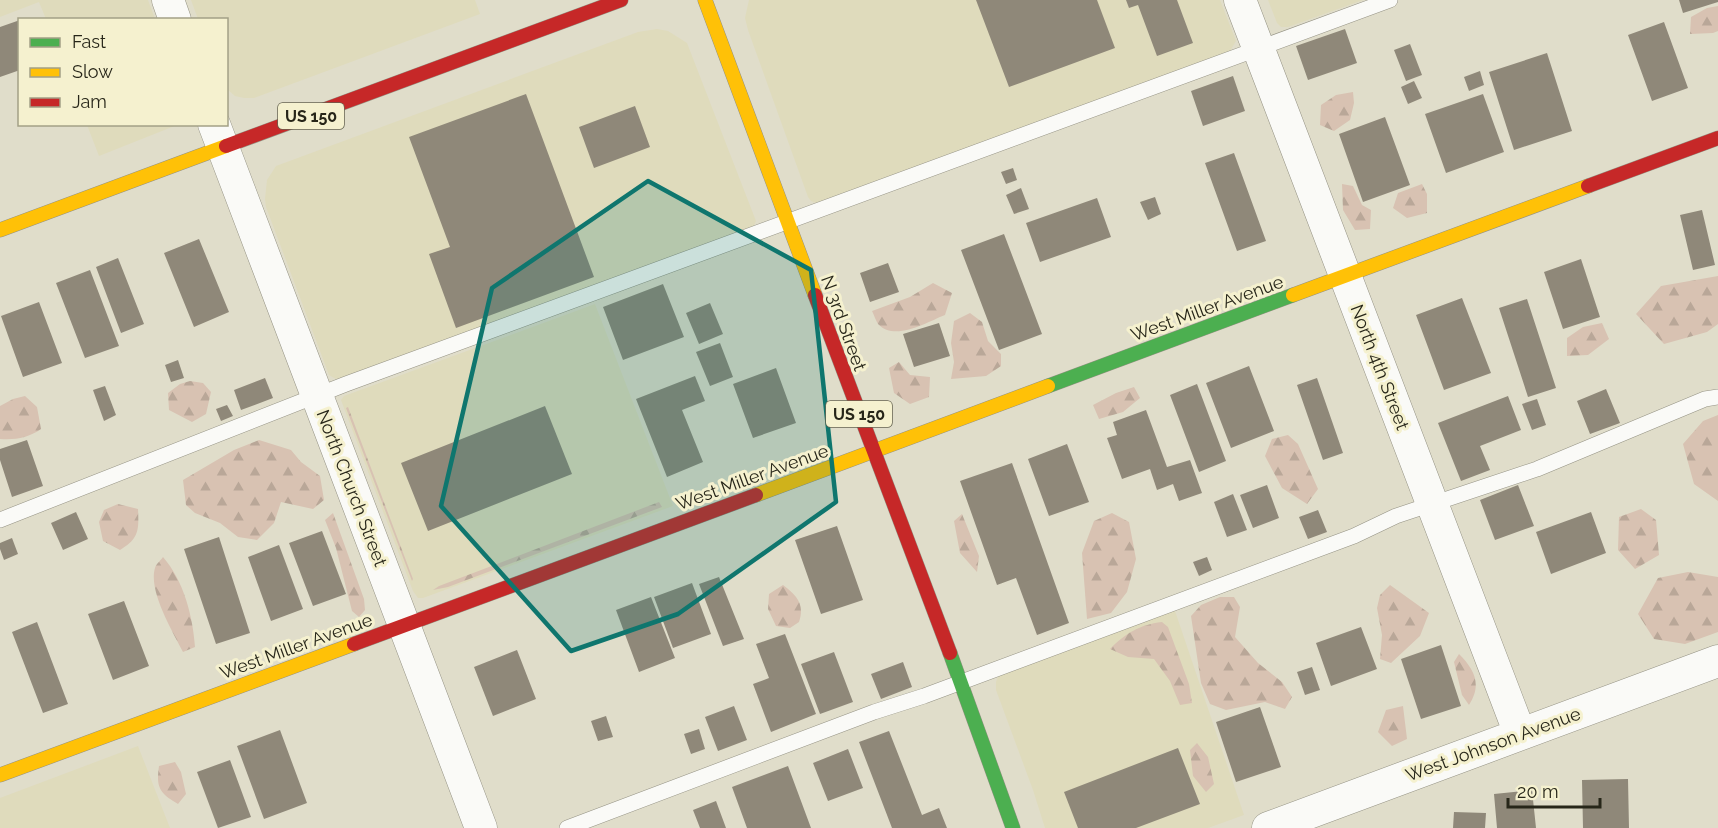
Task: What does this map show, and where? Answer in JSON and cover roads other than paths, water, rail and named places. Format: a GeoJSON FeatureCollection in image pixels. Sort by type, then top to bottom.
{"type":"FeatureCollection","features":[{"type":"Feature","properties":{"kind":"street"},"geometry":{"type":"LineString","coordinates":[[168,0],[174,18]]}},
{"type":"Feature","properties":{"kind":"street","name":"US 150"},"geometry":{"type":"LineString","coordinates":[[0,230],[219,137],[621,0]]}},
{"type":"Feature","properties":{"kind":"street","name":"N 3rd Street"},"geometry":{"type":"LineString","coordinates":[[705,0],[1013,828]]}},
{"type":"Feature","properties":{"kind":"street","name":"North 4th Street"},"geometry":{"type":"LineString","coordinates":[[1240,0],[1520,734]]}},
{"type":"Feature","properties":{"kind":"street","name":"North Church Street"},"geometry":{"type":"LineString","coordinates":[[219,137],[481,828]]}},
{"type":"Feature","properties":{"kind":"street","name":"West Miller Avenue"},"geometry":{"type":"LineString","coordinates":[[0,775],[1718,138]]}},
{"type":"Feature","properties":{"kind":"street","name":"West Johnson Avenue"},"geometry":{"type":"LineString","coordinates":[[1268,828],[1718,661]]}},
{"type":"Feature","properties":{"kind":"lane"},"geometry":{"type":"LineString","coordinates":[[0,520],[316,396],[1390,0]]}},
{"type":"Feature","properties":{"kind":"lane"},"geometry":{"type":"LineString","coordinates":[[567,828],[874,712],[1354,536],[1396,516],[1537,470],[1705,399],[1718,397]]}}]}
